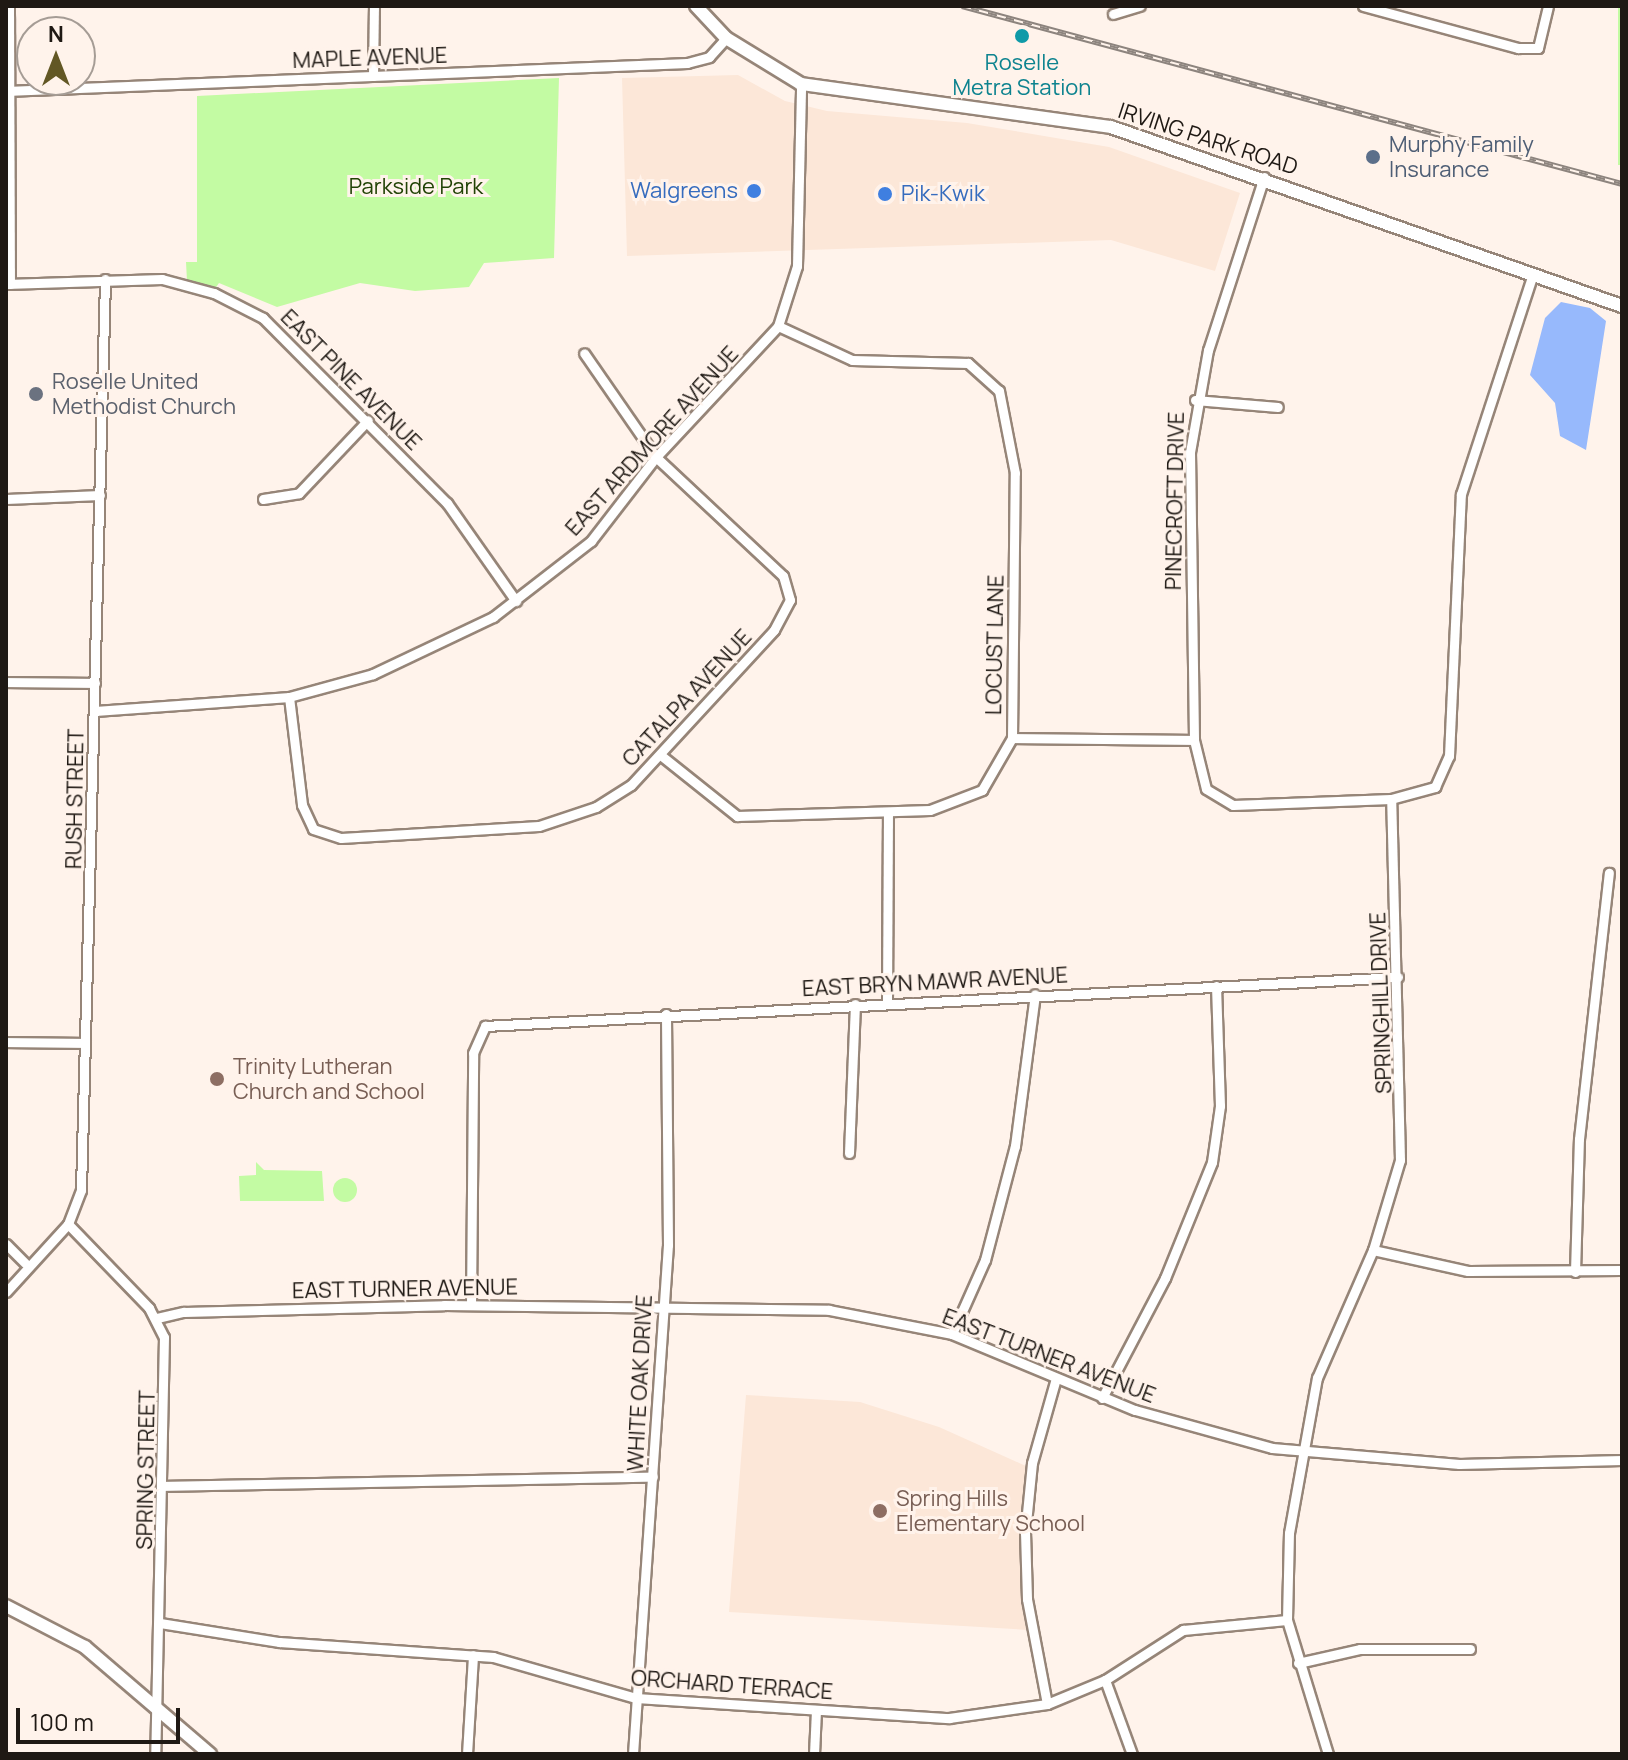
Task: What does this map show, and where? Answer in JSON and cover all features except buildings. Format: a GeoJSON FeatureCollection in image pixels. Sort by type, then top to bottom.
{"type":"FeatureCollection","features":[{"type":"Feature","properties":{"kind":"main road","name":"IRVING PARK ROAD"},"geometry":{"type":"LineString","coordinates":[[696,6],[726,38],[801,84],[1062,117],[1264,177],[1622,306]]}},
{"type":"Feature","properties":{"kind":"main road"},"geometry":{"type":"LineString","coordinates":[[6,1606],[85,1647],[210,1754]]}},
{"type":"Feature","properties":{"kind":"street"},"geometry":{"type":"LineString","coordinates":[[8,284],[9,6]]}},
{"type":"Feature","properties":{"kind":"street"},"geometry":{"type":"LineString","coordinates":[[373,76],[374,6]]}},
{"type":"Feature","properties":{"kind":"street"},"geometry":{"type":"LineString","coordinates":[[1113,14],[1140,6]]}},
{"type":"Feature","properties":{"kind":"street"},"geometry":{"type":"LineString","coordinates":[[1363,6],[1538,48],[1548,6]]}},
{"type":"Feature","properties":{"kind":"street","name":"MAPLE AVENUE"},"geometry":{"type":"LineString","coordinates":[[8,91],[687,63],[709,57],[726,38]]}},
{"type":"Feature","properties":{"kind":"street","name":"EAST ARDMORE AVENUE"},"geometry":{"type":"LineString","coordinates":[[95,711],[289,697],[410,660],[516,601],[591,541],[656,457],[778,326],[797,266],[801,84]]}},
{"type":"Feature","properties":{"kind":"street","name":"PINECROFT DRIVE"},"geometry":{"type":"LineString","coordinates":[[1264,177],[1195,400],[1189,485],[1194,740],[1206,789],[1233,805],[1391,799]]}},
{"type":"Feature","properties":{"kind":"street"},"geometry":{"type":"LineString","coordinates":[[1391,799],[1435,787],[1447,766],[1461,494],[1533,274]]}},
{"type":"Feature","properties":{"kind":"street","name":"EAST PINE AVENUE"},"geometry":{"type":"LineString","coordinates":[[8,284],[105,279],[170,280],[239,304],[298,347],[470,529],[516,601]]}},
{"type":"Feature","properties":{"kind":"street","name":"RUSH STREET"},"geometry":{"type":"LineString","coordinates":[[6,1292],[25,1263],[68,1224],[81,1190],[105,279]]}},
{"type":"Feature","properties":{"kind":"street","name":"LOCUST LANE"},"geometry":{"type":"LineString","coordinates":[[663,757],[737,816],[888,812],[945,808],[982,790],[1012,738],[1015,473],[999,391],[968,363],[852,360],[778,326]]}},
{"type":"Feature","properties":{"kind":"street","name":"CATALPA AVENUE"},"geometry":{"type":"LineString","coordinates":[[289,697],[310,823],[341,838],[539,826],[596,807],[663,757],[774,630],[790,600],[783,576],[656,457],[584,353]]}},
{"type":"Feature","properties":{"kind":"street"},"geometry":{"type":"LineString","coordinates":[[1195,400],[1278,407]]}},
{"type":"Feature","properties":{"kind":"street"},"geometry":{"type":"LineString","coordinates":[[263,499],[299,493],[368,420]]}},
{"type":"Feature","properties":{"kind":"street"},"geometry":{"type":"LineString","coordinates":[[6,499],[100,495]]}},
{"type":"Feature","properties":{"kind":"street"},"geometry":{"type":"LineString","coordinates":[[6,682],[95,683]]}},
{"type":"Feature","properties":{"kind":"street"},"geometry":{"type":"LineString","coordinates":[[1012,738],[1194,740]]}},
{"type":"Feature","properties":{"kind":"street","name":"SPRINGHILL DRIVE"},"geometry":{"type":"LineString","coordinates":[[1328,1754],[1287,1620],[1290,1514],[1326,1349],[1373,1250],[1392,1197],[1404,1121],[1391,799]]}},
{"type":"Feature","properties":{"kind":"street"},"geometry":{"type":"LineString","coordinates":[[887,1002],[888,812]]}},
{"type":"Feature","properties":{"kind":"street"},"geometry":{"type":"LineString","coordinates":[[1575,1272],[1579,1139],[1609,873]]}},
{"type":"Feature","properties":{"kind":"street","name":"EAST BRYN MAWR AVENUE"},"geometry":{"type":"LineString","coordinates":[[471,1305],[476,1034],[503,1023],[1398,977]]}},
{"type":"Feature","properties":{"kind":"street"},"geometry":{"type":"LineString","coordinates":[[1102,1398],[1165,1278],[1212,1162],[1220,1106],[1216,986]]}},
{"type":"Feature","properties":{"kind":"street"},"geometry":{"type":"LineString","coordinates":[[952,1334],[985,1260],[1015,1146],[1035,994]]}},
{"type":"Feature","properties":{"kind":"street"},"geometry":{"type":"LineString","coordinates":[[849,1153],[855,1004]]}},
{"type":"Feature","properties":{"kind":"street","name":"WHITE OAK DRIVE"},"geometry":{"type":"LineString","coordinates":[[633,1754],[653,1477],[660,1303],[668,1245],[666,1014]]}},
{"type":"Feature","properties":{"kind":"street"},"geometry":{"type":"LineString","coordinates":[[6,1042],[85,1043]]}},
{"type":"Feature","properties":{"kind":"street"},"geometry":{"type":"LineString","coordinates":[[68,1224],[157,1318]]}},
{"type":"Feature","properties":{"kind":"street"},"geometry":{"type":"LineString","coordinates":[[6,1244],[25,1263]]}},
{"type":"Feature","properties":{"kind":"street"},"geometry":{"type":"LineString","coordinates":[[1373,1250],[1468,1271],[1622,1270]]}},
{"type":"Feature","properties":{"kind":"street","name":"EAST TURNER AVENUE"},"geometry":{"type":"LineString","coordinates":[[157,1318],[184,1312],[471,1305],[660,1303],[829,1310],[952,1334],[1102,1398],[1205,1432],[1302,1452],[1433,1463],[1622,1460]]}},
{"type":"Feature","properties":{"kind":"street","name":"SPRING STREET"},"geometry":{"type":"LineString","coordinates":[[155,1754],[166,1351],[157,1318]]}},
{"type":"Feature","properties":{"kind":"street"},"geometry":{"type":"LineString","coordinates":[[1047,1704],[1027,1599],[1025,1533],[1032,1463],[1056,1378]]}},
{"type":"Feature","properties":{"kind":"street"},"geometry":{"type":"LineString","coordinates":[[163,1486],[653,1477]]}},
{"type":"Feature","properties":{"kind":"street","name":"ORCHARD TERRACE"},"geometry":{"type":"LineString","coordinates":[[160,1623],[279,1642],[473,1655],[636,1698],[949,1718],[1047,1704],[1105,1680],[1183,1630],[1287,1620]]}},
{"type":"Feature","properties":{"kind":"street"},"geometry":{"type":"LineString","coordinates":[[1298,1663],[1360,1649],[1470,1649]]}},
{"type":"Feature","properties":{"kind":"street"},"geometry":{"type":"LineString","coordinates":[[467,1754],[473,1655]]}},
{"type":"Feature","properties":{"kind":"street"},"geometry":{"type":"LineString","coordinates":[[1105,1680],[1132,1754]]}},
{"type":"Feature","properties":{"kind":"street"},"geometry":{"type":"LineString","coordinates":[[814,1754],[816,1710]]}},
{"type":"Feature","properties":{"kind":"shaded area"},"geometry":{"type":"Polygon","coordinates":[[[738,75],[785,101],[827,111],[967,123],[1109,147],[1240,193],[1215,271],[1111,240],[627,256],[622,78],[738,75]]]}},
{"type":"Feature","properties":{"kind":"shaded area","name":"Spring Hills Elementary School"},"geometry":{"type":"Polygon","coordinates":[[[746,1395],[860,1402],[939,1427],[1028,1467],[1020,1555],[1029,1630],[729,1612],[746,1395]]]}},
{"type":"Feature","properties":{"kind":"green space"},"geometry":{"type":"Polygon","coordinates":[[[1618,6],[1622,6],[1622,165],[1618,165],[1618,6]]]}},
{"type":"Feature","properties":{"kind":"green space","name":"Parkside Park"},"geometry":{"type":"Polygon","coordinates":[[[559,78],[554,258],[484,263],[469,287],[415,291],[360,283],[277,307],[219,283],[214,290],[187,281],[186,262],[197,262],[197,96],[559,78]]]}},
{"type":"Feature","properties":{"kind":"green space"},"geometry":{"type":"Polygon","coordinates":[[[256,1162],[264,1170],[322,1171],[324,1201],[240,1201],[239,1176],[256,1175],[256,1162]]]}},
{"type":"Feature","properties":{"kind":"green space"},"geometry":{"type":"Polygon","coordinates":[[[345,1178],[356,1185],[357,1190],[350,1201],[345,1202],[334,1195],[333,1190],[340,1179],[345,1178]]]}},
{"type":"Feature","properties":{"kind":"water"},"geometry":{"type":"Polygon","coordinates":[[[1561,302],[1590,308],[1606,321],[1586,450],[1560,436],[1555,403],[1530,375],[1545,318],[1561,302]]]}},
{"type":"Feature","properties":{"kind":"railway"},"geometry":{"type":"LineString","coordinates":[[962,6],[1622,184]]}},
{"type":"Feature","properties":{"kind":"place","name":"Roselle Metra Station"},"geometry":{"type":"Point","coordinates":[1022,36]}},
{"type":"Feature","properties":{"kind":"place","name":"Murphy Family Insurance"},"geometry":{"type":"Point","coordinates":[1373,157]}},
{"type":"Feature","properties":{"kind":"place","name":"Walgreens"},"geometry":{"type":"Point","coordinates":[754,191]}},
{"type":"Feature","properties":{"kind":"place","name":"Pik-Kwik"},"geometry":{"type":"Point","coordinates":[885,194]}},
{"type":"Feature","properties":{"kind":"place","name":"Roselle United Methodist Church"},"geometry":{"type":"Point","coordinates":[36,394]}},
{"type":"Feature","properties":{"kind":"place","name":"Trinity Lutheran Church and School"},"geometry":{"type":"Point","coordinates":[217,1079]}},
{"type":"Feature","properties":{"kind":"place","name":"Spring Hills Elementary School"},"geometry":{"type":"Point","coordinates":[880,1511]}}]}
